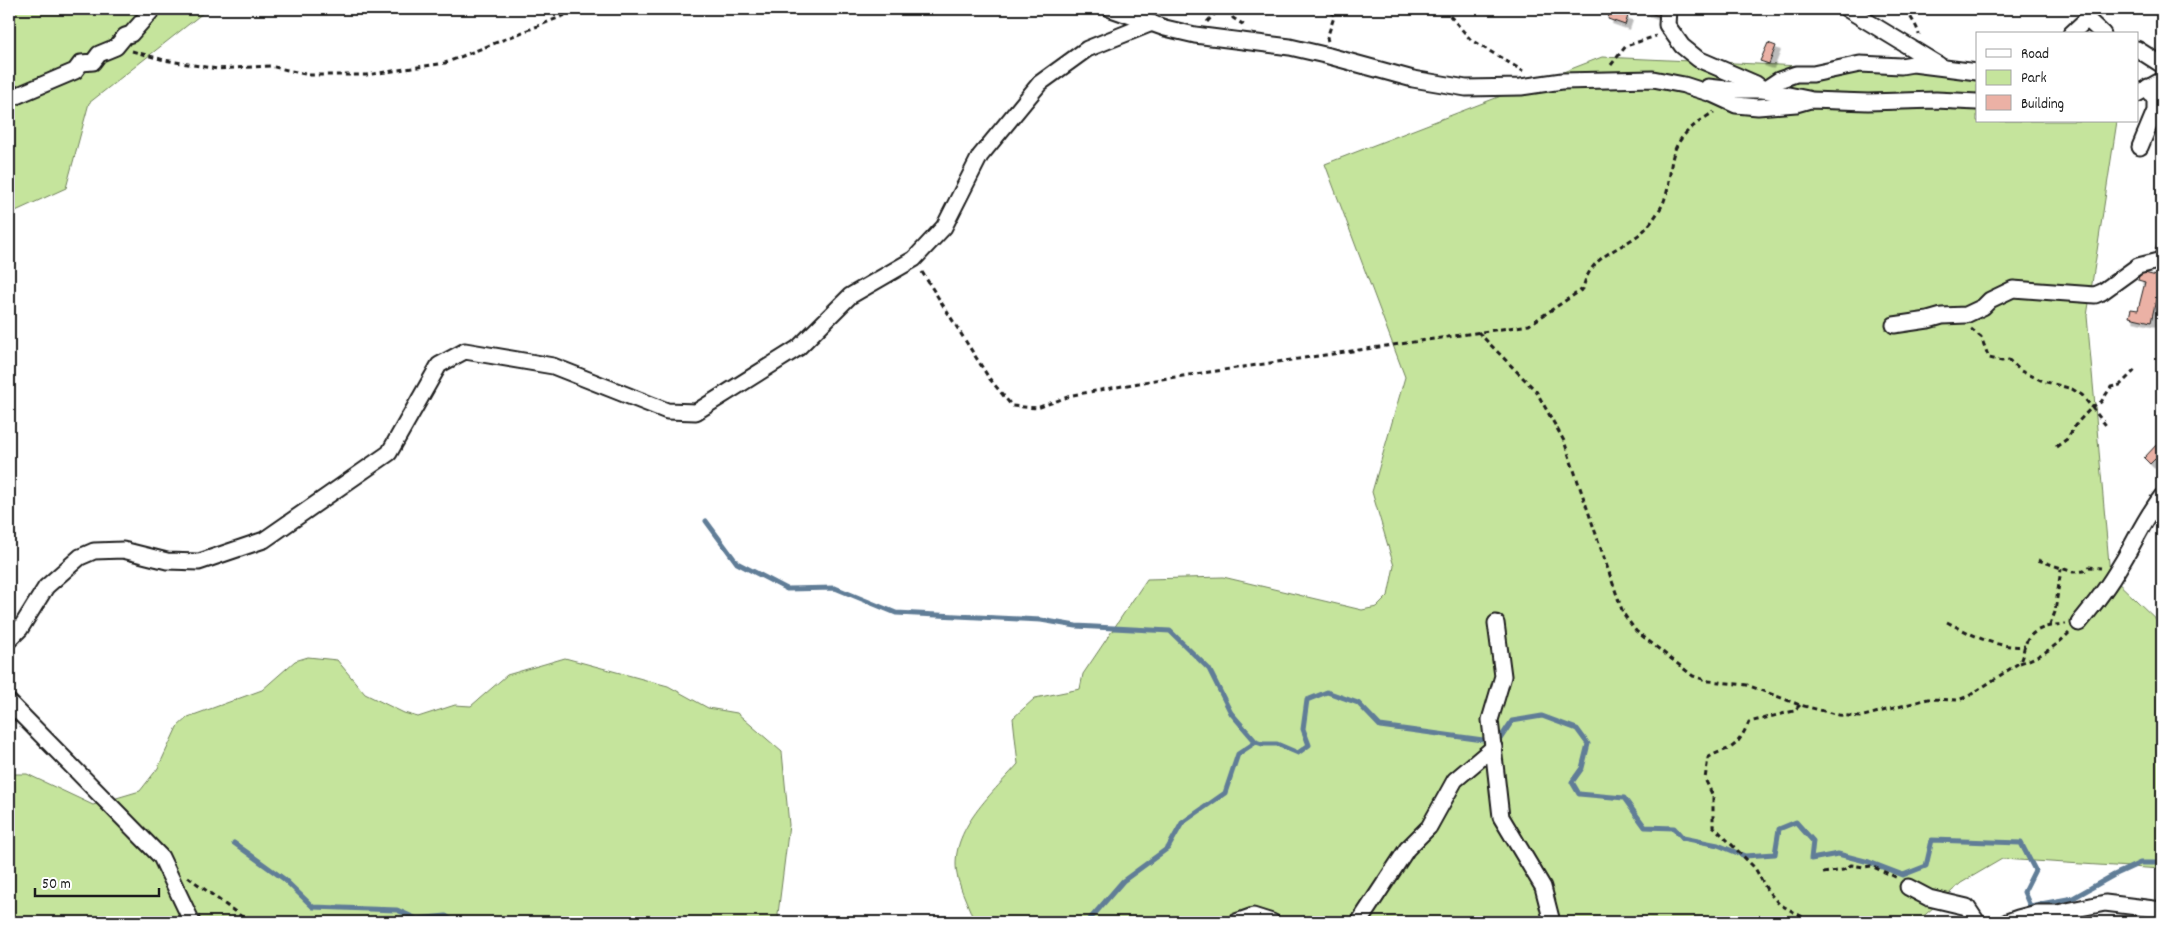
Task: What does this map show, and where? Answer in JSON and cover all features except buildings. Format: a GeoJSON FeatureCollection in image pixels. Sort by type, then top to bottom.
{"type":"FeatureCollection","features":[{"type":"Feature","properties":{"kind":"street"},"geometry":{"type":"LineString","coordinates":[[9,99],[75,71],[81,64],[92,62],[99,54],[116,48],[125,36],[131,34],[153,9]]}},
{"type":"Feature","properties":{"kind":"street"},"geometry":{"type":"LineString","coordinates":[[1111,9],[1195,35],[1290,47],[1413,79],[1466,88],[1521,87],[1562,81],[1653,79],[1684,85],[1736,90],[1764,90],[1810,100],[1976,102]]}},
{"type":"Feature","properties":{"kind":"street"},"geometry":{"type":"LineString","coordinates":[[1668,9],[1667,25],[1682,46],[1698,59],[1756,84],[1764,90]]}},
{"type":"Feature","properties":{"kind":"street"},"geometry":{"type":"LineString","coordinates":[[1847,9],[1945,68]]}},
{"type":"Feature","properties":{"kind":"street"},"geometry":{"type":"LineString","coordinates":[[2074,32],[2083,25],[2088,14],[2102,32]]}},
{"type":"Feature","properties":{"kind":"street"},"geometry":{"type":"LineString","coordinates":[[9,640],[20,629],[46,587],[80,557],[94,551],[123,550],[167,562],[200,562],[264,540],[389,453],[439,365],[465,351],[553,366],[667,410],[696,412],[798,348],[850,296],[914,260],[944,227],[980,156],[1040,83],[1087,49],[1152,23]]}},
{"type":"Feature","properties":{"kind":"street"},"geometry":{"type":"LineString","coordinates":[[2138,50],[2162,65]]}},
{"type":"Feature","properties":{"kind":"street"},"geometry":{"type":"LineString","coordinates":[[1764,90],[1779,80],[1796,74],[1813,74],[1860,64],[1901,66],[1913,64],[1976,72]]}},
{"type":"Feature","properties":{"kind":"street"},"geometry":{"type":"LineString","coordinates":[[2140,147],[2155,111],[2155,100],[2143,91],[2162,80]]}},
{"type":"Feature","properties":{"kind":"street"},"geometry":{"type":"LineString","coordinates":[[1684,85],[1712,94],[1736,105],[1774,107],[1810,100]]}},
{"type":"Feature","properties":{"kind":"street"},"geometry":{"type":"LineString","coordinates":[[1894,325],[1942,316],[1966,314],[1984,307],[1990,300],[2013,290],[2084,296],[2095,295],[2138,266],[2162,260]]}},
{"type":"Feature","properties":{"kind":"street"},"geometry":{"type":"LineString","coordinates":[[2079,623],[2104,593],[2145,520],[2162,496]]}},
{"type":"Feature","properties":{"kind":"street"},"geometry":{"type":"LineString","coordinates":[[1496,623],[1503,676],[1490,720],[1501,817],[1543,887],[1552,922]]}},
{"type":"Feature","properties":{"kind":"street"},"geometry":{"type":"LineString","coordinates":[[9,702],[161,857],[192,922]]}},
{"type":"Feature","properties":{"kind":"street"},"geometry":{"type":"LineString","coordinates":[[1359,922],[1407,849],[1428,827],[1455,780],[1494,747]]}},
{"type":"Feature","properties":{"kind":"street"},"geometry":{"type":"LineString","coordinates":[[1908,887],[1929,898],[1967,906],[1977,922]]}},
{"type":"Feature","properties":{"kind":"street"},"geometry":{"type":"LineString","coordinates":[[2007,922],[2038,914],[2057,913],[2105,903],[2162,910]]}},
{"type":"Feature","properties":{"kind":"street"},"geometry":{"type":"LineString","coordinates":[[1236,922],[1253,916],[1272,922]]}},
{"type":"Feature","properties":{"kind":"path"},"geometry":{"type":"LineString","coordinates":[[116,48],[164,60],[217,69],[270,66],[310,75],[366,75],[445,62],[568,14],[587,9]]}},
{"type":"Feature","properties":{"kind":"path"},"geometry":{"type":"LineString","coordinates":[[1329,56],[1332,48],[1327,38],[1334,17],[1331,9]]}},
{"type":"Feature","properties":{"kind":"path"},"geometry":{"type":"LineString","coordinates":[[1444,9],[1470,40],[1488,52],[1546,83]]}},
{"type":"Feature","properties":{"kind":"path"},"geometry":{"type":"LineString","coordinates":[[1907,9],[1910,17],[1916,23],[1921,41],[1920,54]]}},
{"type":"Feature","properties":{"kind":"path"},"geometry":{"type":"LineString","coordinates":[[1608,81],[1607,72],[1626,46],[1648,38],[1672,33]]}},
{"type":"Feature","properties":{"kind":"path"},"geometry":{"type":"LineString","coordinates":[[914,260],[989,378],[1012,406],[1038,408],[1073,395],[1154,380],[1529,326],[1583,290],[1585,280],[1593,265],[1640,234],[1651,222],[1665,198],[1674,150],[1679,141],[1707,116],[1736,105]]}},
{"type":"Feature","properties":{"kind":"path"},"geometry":{"type":"LineString","coordinates":[[1966,314],[1972,331],[1981,337],[1990,358],[2002,361],[2009,360],[2021,371],[2072,389],[2082,395],[2108,428]]}},
{"type":"Feature","properties":{"kind":"path"},"geometry":{"type":"LineString","coordinates":[[1478,332],[1536,391],[1564,441],[1623,613],[1636,631],[1693,676],[1709,681],[1747,685],[1800,705],[1839,715],[1860,717],[1928,699],[1958,700],[1969,696],[2019,663],[2037,658],[2054,648],[2079,623]]}},
{"type":"Feature","properties":{"kind":"path"},"geometry":{"type":"LineString","coordinates":[[2056,448],[2067,439],[2076,424],[2092,407],[2101,402],[2111,387],[2120,385],[2136,369]]}},
{"type":"Feature","properties":{"kind":"path"},"geometry":{"type":"LineString","coordinates":[[2038,560],[2073,572],[2084,571],[2089,567],[2111,568],[2122,564]]}},
{"type":"Feature","properties":{"kind":"path"},"geometry":{"type":"LineString","coordinates":[[2050,625],[2055,612],[2061,569]]}},
{"type":"Feature","properties":{"kind":"path"},"geometry":{"type":"LineString","coordinates":[[1947,622],[2003,647],[2024,646]]}},
{"type":"Feature","properties":{"kind":"path"},"geometry":{"type":"LineString","coordinates":[[2019,663],[2024,655],[2024,646],[2029,638],[2039,629],[2050,625],[2079,623]]}},
{"type":"Feature","properties":{"kind":"path"},"geometry":{"type":"LineString","coordinates":[[1800,705],[1794,711],[1749,722],[1739,741],[1729,748],[1716,751],[1708,758],[1705,778],[1713,796],[1713,826],[1755,868],[1767,890],[1778,904],[1802,916],[1806,922]]}},
{"type":"Feature","properties":{"kind":"path"},"geometry":{"type":"LineString","coordinates":[[1823,873],[1843,870],[1851,865],[1871,866],[1902,880],[1908,887]]}},
{"type":"Feature","properties":{"kind":"path"},"geometry":{"type":"LineString","coordinates":[[185,875],[250,922]]}},
{"type":"Feature","properties":{"kind":"green space"},"geometry":{"type":"Polygon","coordinates":[[[9,9],[208,9],[89,103],[66,188],[9,214],[9,9]]]}},
{"type":"Feature","properties":{"kind":"green space"},"geometry":{"type":"Polygon","coordinates":[[[1602,57],[1976,74],[1976,122],[2117,122],[2087,316],[2110,575],[2162,625],[2162,869],[2002,859],[1961,883],[1917,922],[974,922],[958,879],[956,862],[959,846],[973,816],[1018,764],[1013,718],[1035,698],[1080,689],[1083,674],[1147,579],[1223,577],[1362,610],[1377,607],[1388,596],[1394,566],[1372,492],[1405,377],[1325,164],[1602,57]]]}},
{"type":"Feature","properties":{"kind":"green space"},"geometry":{"type":"Polygon","coordinates":[[[308,657],[337,660],[365,694],[404,713],[418,717],[455,705],[471,706],[507,675],[565,658],[668,686],[708,708],[737,713],[782,752],[789,825],[778,914],[779,922],[9,922],[9,774],[27,774],[93,805],[140,791],[158,768],[177,727],[188,717],[262,690],[295,661],[308,657]]]}},
{"type":"Feature","properties":{"kind":"waterway"},"geometry":{"type":"LineString","coordinates":[[706,521],[737,563],[787,589],[835,588],[896,613],[1041,620],[1076,626],[1170,631],[1209,669],[1231,713],[1256,742],[1277,744],[1298,753],[1309,745],[1303,729],[1307,700],[1327,692],[1358,703],[1380,726],[1498,742],[1512,721],[1542,716],[1577,729],[1588,744],[1582,768],[1572,782],[1579,794],[1624,798],[1645,827],[1674,828],[1683,838],[1718,845],[1745,856],[1775,854],[1779,829],[1796,822],[1813,841],[1811,859],[1838,854],[1869,862],[1903,875],[1926,866],[1932,840],[2021,843],[2035,870],[2024,892],[2030,906],[2073,898],[2140,863],[2162,863]]}},
{"type":"Feature","properties":{"kind":"waterway"},"geometry":{"type":"LineString","coordinates":[[1089,922],[1123,881],[1168,848],[1182,823],[1225,793],[1238,754],[1256,742]]}},
{"type":"Feature","properties":{"kind":"waterway"},"geometry":{"type":"LineString","coordinates":[[234,843],[284,879],[313,907],[397,910],[417,919],[446,916],[455,922]]}}]}
